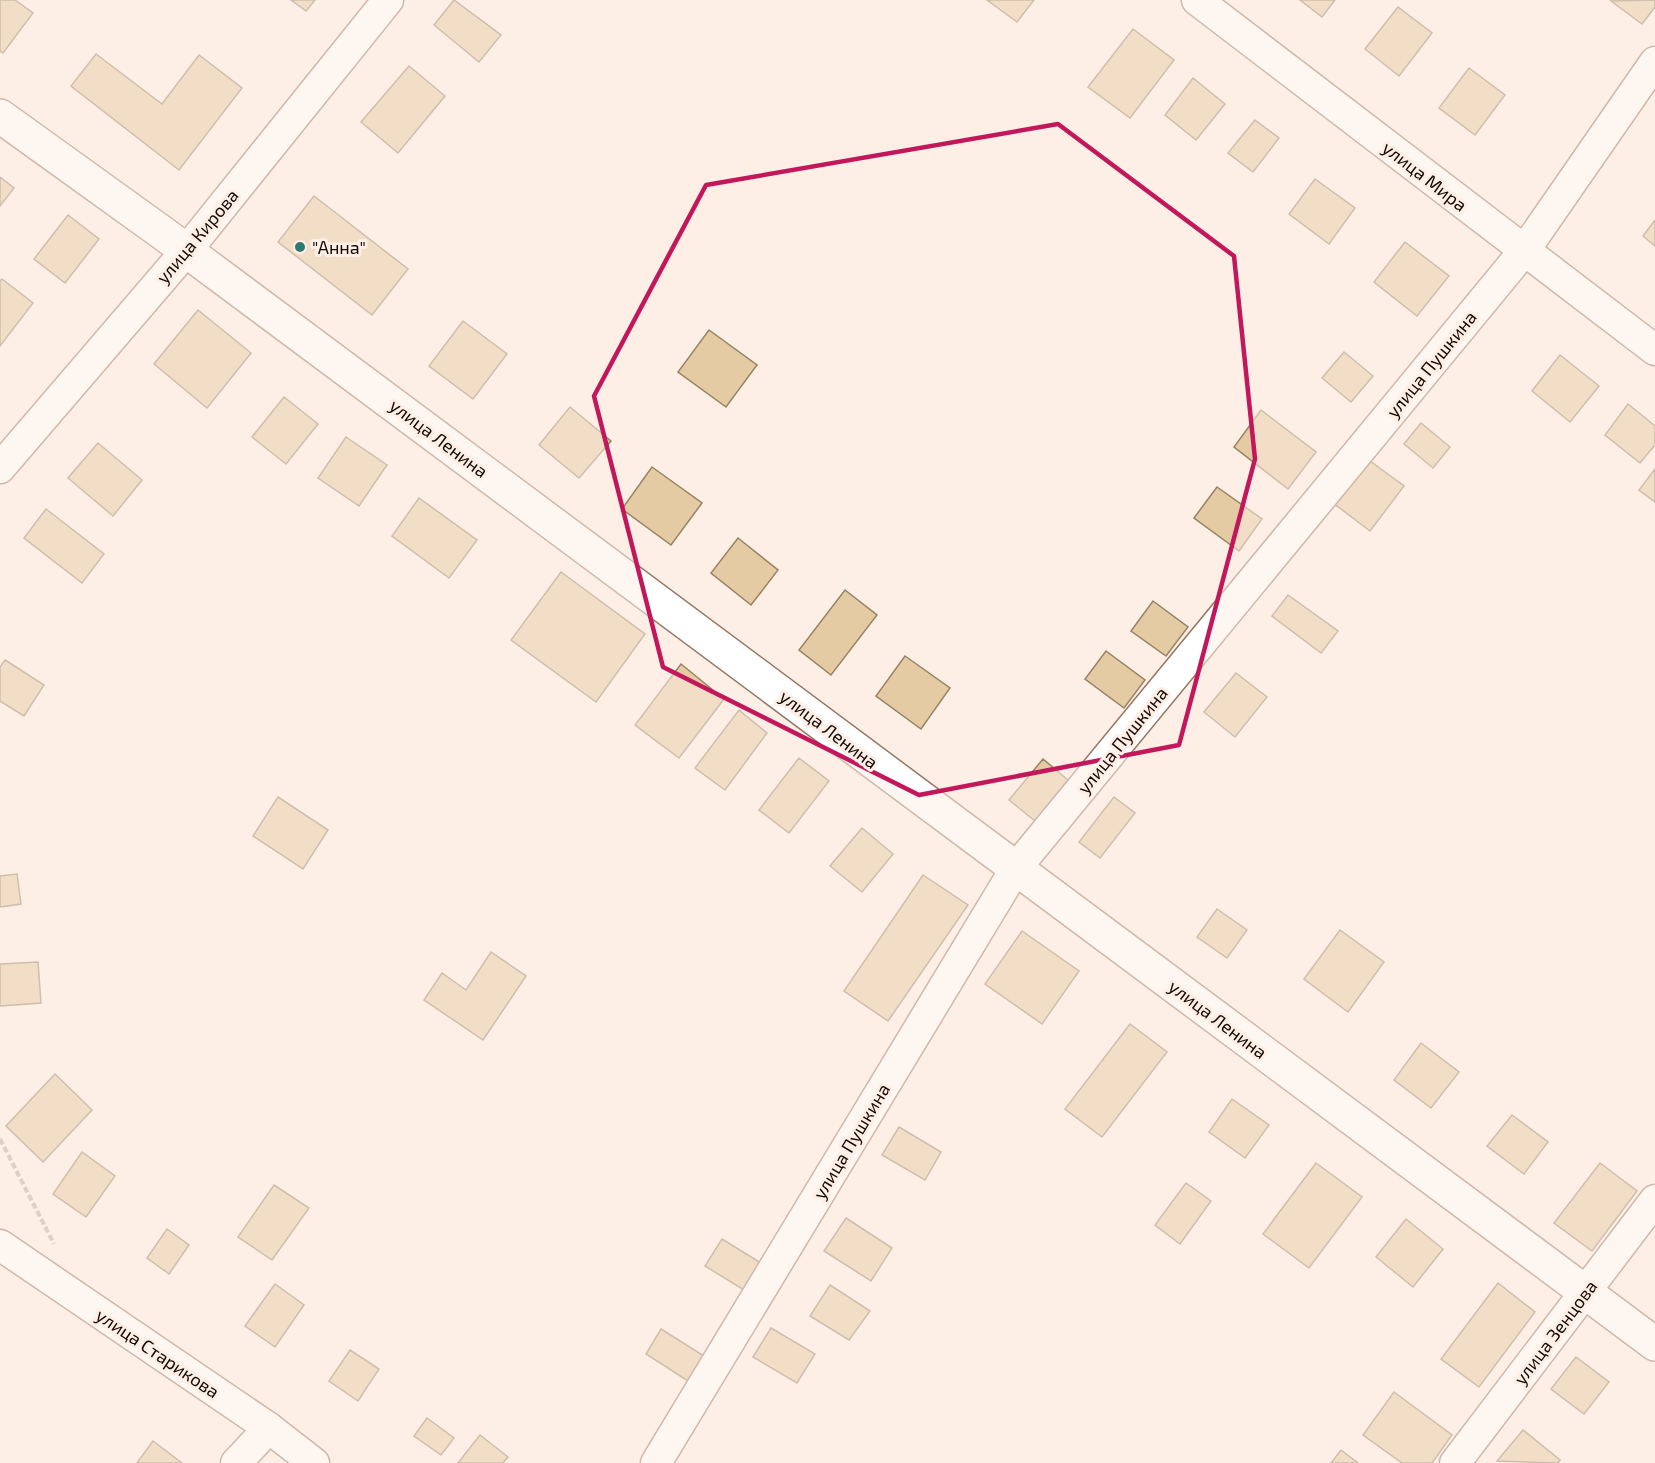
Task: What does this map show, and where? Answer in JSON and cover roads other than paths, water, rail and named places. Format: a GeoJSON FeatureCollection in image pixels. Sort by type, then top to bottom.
{"type":"FeatureCollection","features":[{"type":"Feature","properties":{"kind":"street","name":"улица Кирова"},"geometry":{"type":"LineString","coordinates":[[0,468],[187,250],[388,0]]}},
{"type":"Feature","properties":{"kind":"street","name":"улица Мира"},"geometry":{"type":"LineString","coordinates":[[1197,0],[1655,350]]}},
{"type":"Feature","properties":{"kind":"street","name":"улица Пушкина"},"geometry":{"type":"LineString","coordinates":[[656,1463],[1016,868],[1524,251],[1655,62]]}},
{"type":"Feature","properties":{"kind":"street","name":"улица Ленина"},"geometry":{"type":"LineString","coordinates":[[0,116],[187,250],[1655,1344]]}},
{"type":"Feature","properties":{"kind":"street","name":"улица Зенцова"},"geometry":{"type":"LineString","coordinates":[[1455,1463],[1655,1200]]}},
{"type":"Feature","properties":{"kind":"street","name":"улица Старикова"},"geometry":{"type":"LineString","coordinates":[[0,1245],[269,1428],[314,1463]]}},
{"type":"Feature","properties":{"kind":"street"},"geometry":{"type":"LineString","coordinates":[[236,1463],[269,1428]]}},
{"type":"Feature","properties":{"kind":"place","name":"\"Анна\""},"geometry":{"type":"Point","coordinates":[300,247]}}]}
